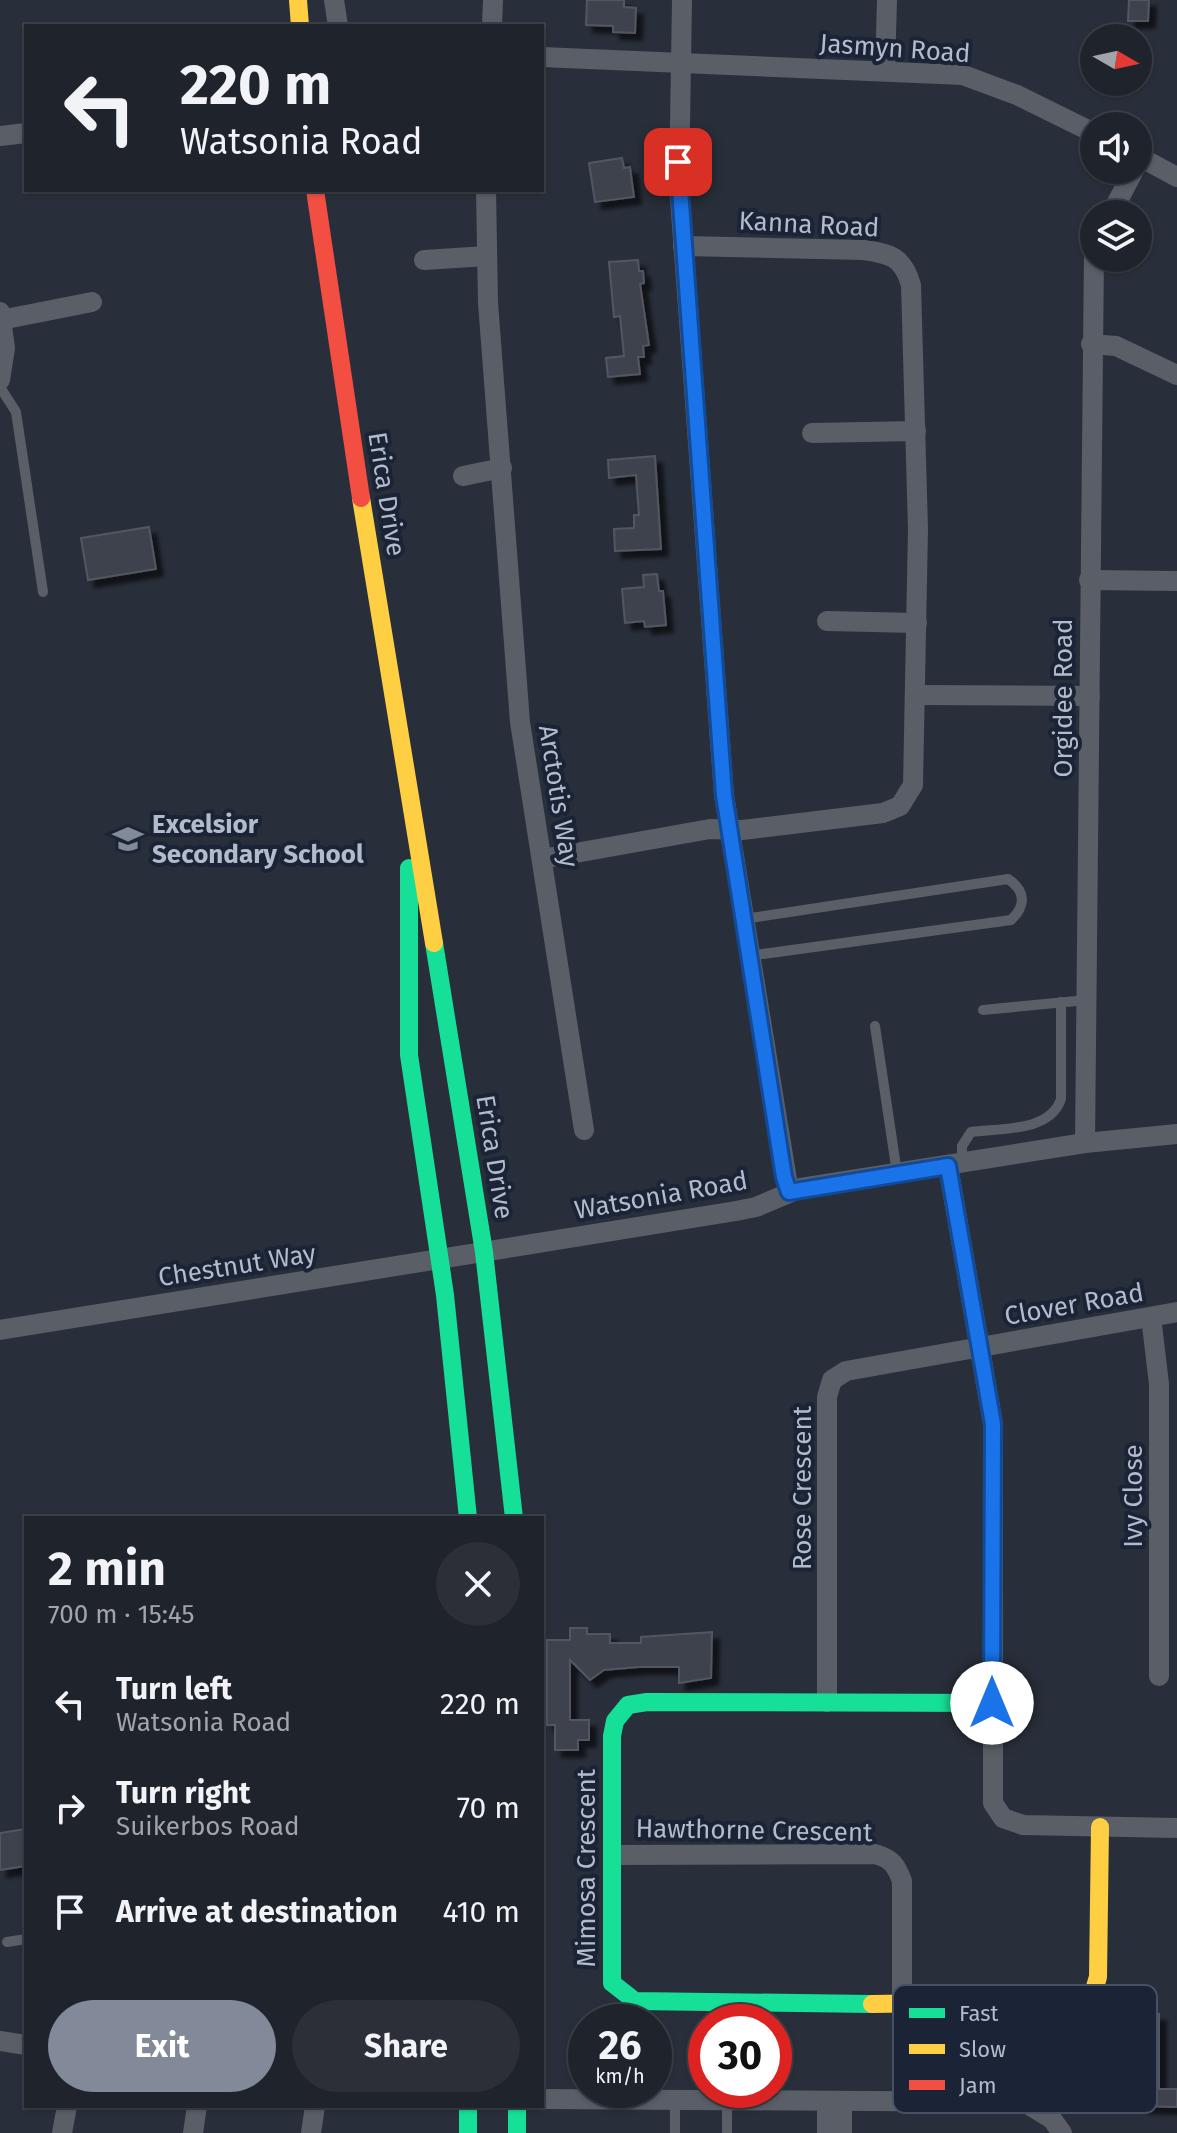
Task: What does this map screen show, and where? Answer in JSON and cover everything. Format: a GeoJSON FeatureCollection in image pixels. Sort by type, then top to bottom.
{"type":"FeatureCollection","features":[{"type":"Feature","properties":{"kind":"main road"},"geometry":{"type":"LineString","coordinates":[[298,0],[300,24]]}},
{"type":"Feature","properties":{"kind":"main road","name":"Erica Drive"},"geometry":{"type":"LineString","coordinates":[[315,192],[333,326],[484,1252],[514,1516]]}},
{"type":"Feature","properties":{"kind":"main road","name":"Erica Drive"},"geometry":{"type":"LineString","coordinates":[[410,807],[409,1055],[460,1412],[468,1516]]}},
{"type":"Feature","properties":{"kind":"main road","name":"Mimosa Crescent"},"geometry":{"type":"LineString","coordinates":[[893,2004],[635,2001],[626,1997],[612,1983],[612,1736],[620,1713],[628,1705],[992,1703]]}},
{"type":"Feature","properties":{"kind":"main road","name":"Mimosa Crescent"},"geometry":{"type":"LineString","coordinates":[[1096,1985],[1100,1827]]}},
{"type":"Feature","properties":{"kind":"main road"},"geometry":{"type":"LineString","coordinates":[[468,2108],[468,2133]]}},
{"type":"Feature","properties":{"kind":"main road"},"geometry":{"type":"LineString","coordinates":[[517,2108],[517,2133]]}},
{"type":"Feature","properties":{"kind":"street"},"geometry":{"type":"LineString","coordinates":[[334,0],[338,24]]}},
{"type":"Feature","properties":{"kind":"street"},"geometry":{"type":"LineString","coordinates":[[492,24],[493,0]]}},
{"type":"Feature","properties":{"kind":"street"},"geometry":{"type":"LineString","coordinates":[[682,0],[678,155],[683,246],[728,829],[789,1192]]}},
{"type":"Feature","properties":{"kind":"street"},"geometry":{"type":"LineString","coordinates":[[885,70],[887,0]]}},
{"type":"Feature","properties":{"kind":"street","name":"Jasmyn Road"},"geometry":{"type":"LineString","coordinates":[[544,57],[963,75],[1017,95],[1080,126]]}},
{"type":"Feature","properties":{"kind":"street"},"geometry":{"type":"LineString","coordinates":[[0,136],[24,133]]}},
{"type":"Feature","properties":{"kind":"street"},"geometry":{"type":"LineString","coordinates":[[1152,167],[1177,177]]}},
{"type":"Feature","properties":{"kind":"street","name":"Arctotis Way"},"geometry":{"type":"LineString","coordinates":[[486,192],[487,256],[520,722],[584,1130]]}},
{"type":"Feature","properties":{"kind":"street","name":"Kanna Road"},"geometry":{"type":"LineString","coordinates":[[542,859],[728,829],[883,813],[900,806],[913,785],[917,623],[916,431],[911,285],[902,262],[893,254],[864,250],[683,246]]}},
{"type":"Feature","properties":{"kind":"street"},"geometry":{"type":"LineString","coordinates":[[424,260],[487,256]]}},
{"type":"Feature","properties":{"kind":"street","name":"Orgidee Road"},"geometry":{"type":"LineString","coordinates":[[1085,1143],[1093,272]]}},
{"type":"Feature","properties":{"kind":"street"},"geometry":{"type":"LineString","coordinates":[[0,380],[5,361],[1,316],[92,302]]}},
{"type":"Feature","properties":{"kind":"street"},"geometry":{"type":"LineString","coordinates":[[1091,344],[1116,346],[1177,375]]}},
{"type":"Feature","properties":{"kind":"street"},"geometry":{"type":"LineString","coordinates":[[812,433],[916,431]]}},
{"type":"Feature","properties":{"kind":"street"},"geometry":{"type":"LineString","coordinates":[[463,476],[502,468]]}},
{"type":"Feature","properties":{"kind":"street"},"geometry":{"type":"LineString","coordinates":[[1089,580],[1177,581]]}},
{"type":"Feature","properties":{"kind":"street"},"geometry":{"type":"LineString","coordinates":[[827,621],[917,623]]}},
{"type":"Feature","properties":{"kind":"street"},"geometry":{"type":"LineString","coordinates":[[916,695],[1090,696]]}},
{"type":"Feature","properties":{"kind":"street","name":"Watsonia Road"},"geometry":{"type":"LineString","coordinates":[[484,1252],[746,1209],[789,1192],[897,1173],[1085,1143],[1177,1134]]}},
{"type":"Feature","properties":{"kind":"street"},"geometry":{"type":"LineString","coordinates":[[955,1165],[979,1347],[993,1424],[991,1783],[997,1813],[1013,1824],[1177,1828]]}},
{"type":"Feature","properties":{"kind":"street","name":"Chestnut Way"},"geometry":{"type":"LineString","coordinates":[[0,1330],[484,1252]]}},
{"type":"Feature","properties":{"kind":"street","name":"Clover Road"},"geometry":{"type":"LineString","coordinates":[[979,1347],[1177,1312]]}},
{"type":"Feature","properties":{"kind":"street","name":"Ivy Close"},"geometry":{"type":"LineString","coordinates":[[1151,1317],[1159,1384],[1159,1676]]}},
{"type":"Feature","properties":{"kind":"street","name":"Rose Crescent"},"geometry":{"type":"LineString","coordinates":[[827,1702],[827,1397],[832,1380],[846,1371],[979,1347]]}},
{"type":"Feature","properties":{"kind":"street","name":"Hawthorne Crescent"},"geometry":{"type":"LineString","coordinates":[[613,1855],[875,1854],[889,1858],[896,1865],[902,1881],[902,1985]]}},
{"type":"Feature","properties":{"kind":"street"},"geometry":{"type":"LineString","coordinates":[[0,2041],[24,2045]]}},
{"type":"Feature","properties":{"kind":"street"},"geometry":{"type":"LineString","coordinates":[[544,2099],[688,2100]]}},
{"type":"Feature","properties":{"kind":"street"},"geometry":{"type":"LineString","coordinates":[[792,2101],[893,2101]]}},
{"type":"Feature","properties":{"kind":"street"},"geometry":{"type":"LineString","coordinates":[[827,2133],[834,2101]]}},
{"type":"Feature","properties":{"kind":"street"},"geometry":{"type":"LineString","coordinates":[[834,2101],[842,2133]]}},
{"type":"Feature","properties":{"kind":"street"},"geometry":{"type":"LineString","coordinates":[[62,2133],[67,2108]]}},
{"type":"Feature","properties":{"kind":"street"},"geometry":{"type":"LineString","coordinates":[[193,2133],[197,2108]]}},
{"type":"Feature","properties":{"kind":"street"},"geometry":{"type":"LineString","coordinates":[[311,2133],[315,2108]]}},
{"type":"Feature","properties":{"kind":"street"},"geometry":{"type":"LineString","coordinates":[[1042,2113],[1052,2119],[1062,2133]]}},
{"type":"Feature","properties":{"kind":"lane"},"geometry":{"type":"LineString","coordinates":[[0,387],[16,412],[43,592]]}},
{"type":"Feature","properties":{"kind":"lane"},"geometry":{"type":"LineString","coordinates":[[742,920],[1008,879],[1018,886],[1023,897],[1020,911],[1011,920],[748,956]]}},
{"type":"Feature","properties":{"kind":"lane"},"geometry":{"type":"LineString","coordinates":[[983,1010],[1087,1000]]}},
{"type":"Feature","properties":{"kind":"lane"},"geometry":{"type":"LineString","coordinates":[[955,1165],[971,1132],[1044,1122],[1056,1112],[1061,1099],[1061,1002]]}},
{"type":"Feature","properties":{"kind":"lane"},"geometry":{"type":"LineString","coordinates":[[875,1026],[897,1173]]}},
{"type":"Feature","properties":{"kind":"lane"},"geometry":{"type":"LineString","coordinates":[[7,1942],[24,1939]]}},
{"type":"Feature","properties":{"kind":"lane"},"geometry":{"type":"LineString","coordinates":[[675,2100],[675,2133]]}},
{"type":"Feature","properties":{"kind":"lane"},"geometry":{"type":"LineString","coordinates":[[727,2108],[727,2133]]}},
{"type":"Feature","properties":{"kind":"building"},"geometry":{"type":"Polygon","coordinates":[[[587,0],[624,0],[624,7],[636,8],[635,33],[613,32],[613,26],[586,25],[587,0]]]}},
{"type":"Feature","properties":{"kind":"building"},"geometry":{"type":"Polygon","coordinates":[[[1129,0],[1149,0],[1148,21],[1128,21],[1129,0]]]}},
{"type":"Feature","properties":{"kind":"building"},"geometry":{"type":"Polygon","coordinates":[[[622,158],[624,168],[630,167],[634,197],[595,202],[589,163],[622,158]]]}},
{"type":"Feature","properties":{"kind":"building"},"geometry":{"type":"Polygon","coordinates":[[[638,260],[639,271],[643,271],[644,283],[640,284],[649,345],[643,346],[644,357],[638,357],[640,374],[608,377],[606,358],[624,356],[620,316],[614,317],[609,262],[638,260]]]}},
{"type":"Feature","properties":{"kind":"building"},"geometry":{"type":"Polygon","coordinates":[[[655,456],[661,549],[615,551],[614,529],[634,528],[634,515],[639,515],[636,475],[609,478],[608,460],[655,456]]]}},
{"type":"Feature","properties":{"kind":"building"},"geometry":{"type":"Polygon","coordinates":[[[149,527],[156,569],[88,580],[81,538],[149,527]]]}},
{"type":"Feature","properties":{"kind":"building"},"geometry":{"type":"Polygon","coordinates":[[[657,574],[659,591],[663,591],[666,625],[645,627],[644,621],[625,623],[622,589],[644,587],[643,575],[657,574]]]}},
{"type":"Feature","properties":{"kind":"building"},"geometry":{"type":"Polygon","coordinates":[[[570,1628],[587,1628],[587,1634],[610,1634],[610,1643],[641,1643],[641,1637],[712,1632],[711,1678],[679,1683],[679,1667],[639,1667],[604,1670],[590,1680],[570,1660],[570,1720],[589,1720],[589,1740],[578,1740],[578,1750],[555,1750],[555,1725],[547,1725],[547,1640],[570,1640],[570,1628]]]}},
{"type":"Feature","properties":{"kind":"building"},"geometry":{"type":"Polygon","coordinates":[[[24,1829],[24,1866],[0,1870],[0,1833],[24,1829]]]}},
{"type":"Feature","properties":{"kind":"building"},"geometry":{"type":"Polygon","coordinates":[[[1157,2014],[1159,2089],[1177,2089],[1177,2107],[1157,2106],[1157,2014]]]}},
{"type":"Feature","properties":{"kind":"traffic: fast"},"geometry":{"type":"LineString","coordinates":[[409,868],[409,1055],[445,1295],[468,1516]]}},
{"type":"Feature","properties":{"kind":"traffic: fast"},"geometry":{"type":"LineString","coordinates":[[434,943],[484,1252],[514,1516]]}},
{"type":"Feature","properties":{"kind":"traffic: fast"},"geometry":{"type":"LineString","coordinates":[[872,2004],[635,2001],[612,1983],[612,1736],[615,1721],[628,1705],[647,1702],[992,1703]]}},
{"type":"Feature","properties":{"kind":"traffic: fast"},"geometry":{"type":"LineString","coordinates":[[468,2108],[468,2133]]}},
{"type":"Feature","properties":{"kind":"traffic: fast"},"geometry":{"type":"LineString","coordinates":[[517,2108],[517,2133]]}},
{"type":"Feature","properties":{"kind":"traffic: slow"},"geometry":{"type":"LineString","coordinates":[[298,0],[300,24]]}},
{"type":"Feature","properties":{"kind":"traffic: slow"},"geometry":{"type":"LineString","coordinates":[[361,498],[434,943]]}},
{"type":"Feature","properties":{"kind":"traffic: slow"},"geometry":{"type":"LineString","coordinates":[[1096,1985],[1100,1827]]}},
{"type":"Feature","properties":{"kind":"traffic: slow"},"geometry":{"type":"LineString","coordinates":[[872,2004],[893,2004]]}},
{"type":"Feature","properties":{"kind":"traffic: jam"},"geometry":{"type":"LineString","coordinates":[[315,192],[361,498]]}},
{"type":"Feature","properties":{"kind":"place","name":"Excelsior Secondary School"},"geometry":{"type":"Point","coordinates":[128,839]}},
{"type":"Feature","properties":{"kind":"route"},"geometry":{"type":"LineString","coordinates":[[678,162],[724,795],[784,1177],[789,1192],[948,1166],[993,1424],[992,1703]]}}]}
